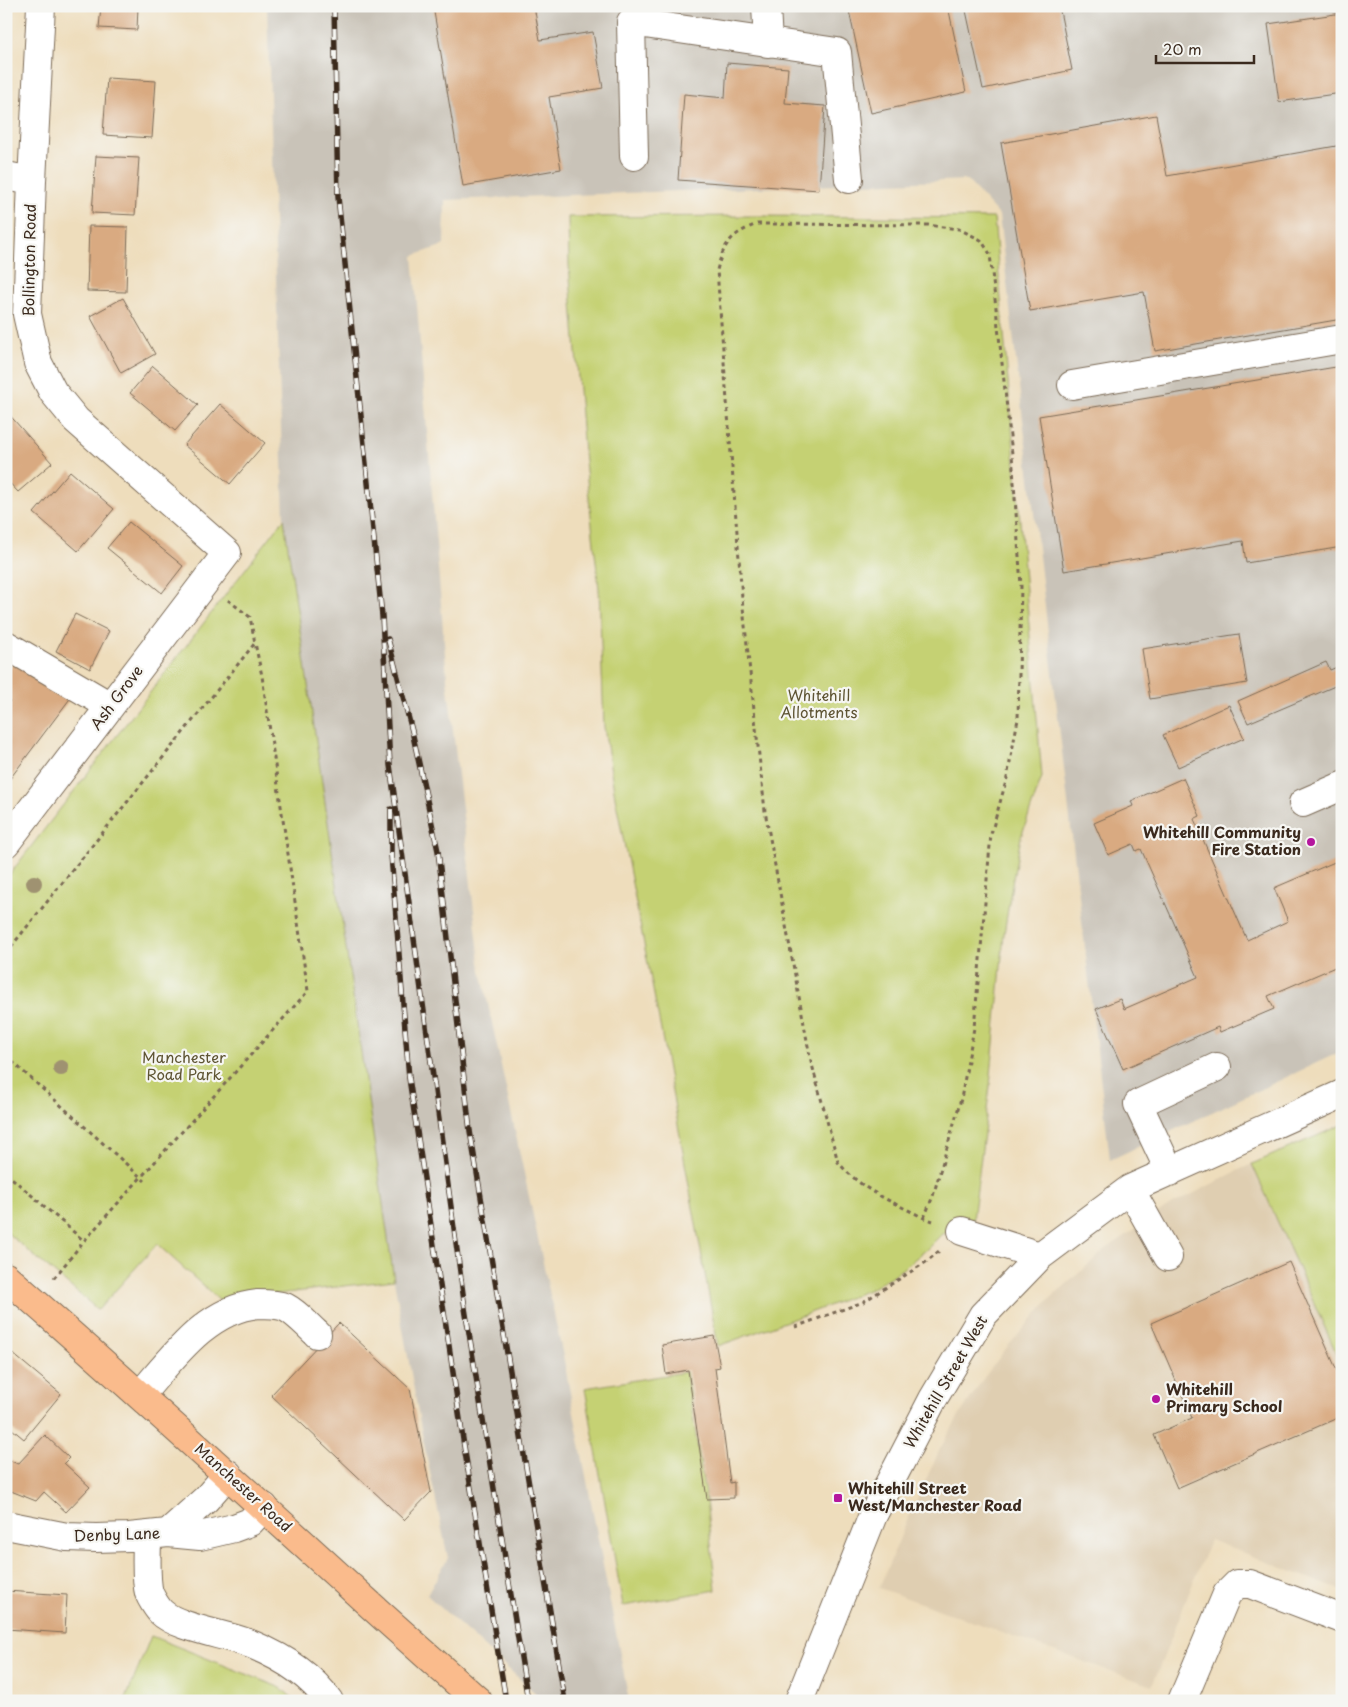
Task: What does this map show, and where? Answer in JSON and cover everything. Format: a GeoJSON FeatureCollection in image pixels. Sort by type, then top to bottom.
{"type":"FeatureCollection","features":[{"type":"Feature","properties":{"kind":"main road","name":"Manchester Road"},"geometry":{"type":"LineString","coordinates":[[6,1277],[228,1474],[478,1701]]}},
{"type":"Feature","properties":{"kind":"street","name":"Bollington Road"},"geometry":{"type":"LineString","coordinates":[[41,6],[19,178],[27,314],[38,363],[53,392],[76,420],[227,552]]}},
{"type":"Feature","properties":{"kind":"street"},"geometry":{"type":"LineString","coordinates":[[766,6],[768,43]]}},
{"type":"Feature","properties":{"kind":"street"},"geometry":{"type":"LineString","coordinates":[[634,156],[631,22],[837,52],[848,179]]}},
{"type":"Feature","properties":{"kind":"street"},"geometry":{"type":"LineString","coordinates":[[1072,385],[1342,340]]}},
{"type":"Feature","properties":{"kind":"street","name":"Ash Grove"},"geometry":{"type":"LineString","coordinates":[[6,843],[227,552]]}},
{"type":"Feature","properties":{"kind":"street"},"geometry":{"type":"LineString","coordinates":[[6,644],[110,706]]}},
{"type":"Feature","properties":{"kind":"street"},"geometry":{"type":"LineString","coordinates":[[1303,803],[1341,788]]}},
{"type":"Feature","properties":{"kind":"street"},"geometry":{"type":"LineString","coordinates":[[1170,1172],[1138,1104],[1217,1067]]}},
{"type":"Feature","properties":{"kind":"street","name":"Whitehill Street West"},"geometry":{"type":"LineString","coordinates":[[799,1701],[873,1514],[933,1399],[983,1315],[1040,1256],[1130,1189],[1342,1094]]}},
{"type":"Feature","properties":{"kind":"street"},"geometry":{"type":"LineString","coordinates":[[1130,1189],[1168,1257]]}},
{"type":"Feature","properties":{"kind":"street"},"geometry":{"type":"LineString","coordinates":[[962,1231],[1040,1256]]}},
{"type":"Feature","properties":{"kind":"street"},"geometry":{"type":"LineString","coordinates":[[140,1395],[186,1343],[204,1327],[244,1306],[268,1304],[285,1307],[296,1314],[317,1334]]}},
{"type":"Feature","properties":{"kind":"street","name":"Denby Lane"},"geometry":{"type":"LineString","coordinates":[[157,1534],[201,1504],[228,1474]]}},
{"type":"Feature","properties":{"kind":"street","name":"Denby Lane"},"geometry":{"type":"LineString","coordinates":[[6,1525],[67,1536],[96,1538],[157,1534],[200,1536],[250,1522],[264,1507]]}},
{"type":"Feature","properties":{"kind":"street"},"geometry":{"type":"LineString","coordinates":[[157,1534],[149,1593],[160,1612],[180,1624],[252,1645],[274,1655],[311,1680],[329,1701]]}},
{"type":"Feature","properties":{"kind":"street"},"geometry":{"type":"LineString","coordinates":[[1182,1701],[1226,1594],[1238,1584],[1250,1584],[1342,1619]]}},
{"type":"Feature","properties":{"kind":"path"},"geometry":{"type":"LineString","coordinates":[[924,1218],[933,1196],[961,1099],[974,1028],[991,834],[1007,778],[1018,719],[1021,586],[1012,454],[990,254],[981,240],[959,229],[928,225],[757,224],[731,238],[724,247],[717,270],[742,598],[765,812],[810,1057],[838,1162],[849,1175],[862,1186],[924,1218],[962,1231]]}},
{"type":"Feature","properties":{"kind":"path"},"geometry":{"type":"LineString","coordinates":[[57,1275],[140,1177],[308,991],[262,676],[250,617],[205,581]]}},
{"type":"Feature","properties":{"kind":"path"},"geometry":{"type":"LineString","coordinates":[[6,953],[255,643]]}},
{"type":"Feature","properties":{"kind":"path"},"geometry":{"type":"LineString","coordinates":[[6,1056],[145,1181]]}},
{"type":"Feature","properties":{"kind":"path"},"geometry":{"type":"LineString","coordinates":[[229,1078],[235,1082]]}},
{"type":"Feature","properties":{"kind":"path"},"geometry":{"type":"LineString","coordinates":[[6,1173],[84,1241]]}},
{"type":"Feature","properties":{"kind":"path"},"geometry":{"type":"LineString","coordinates":[[795,1327],[863,1302],[926,1262],[962,1231]]}},
{"type":"Feature","properties":{"kind":"shaded area"},"geometry":{"type":"Polygon","coordinates":[[[267,6],[1342,6],[1342,1051],[1110,1160],[999,215],[967,180],[445,200],[444,245],[413,256],[447,679],[481,971],[564,1361],[629,1701],[544,1701],[427,1595],[448,1558],[423,1439],[394,1280],[284,519],[267,6]]]}},
{"type":"Feature","properties":{"kind":"shaded area","name":"Whitehill Primary School"},"geometry":{"type":"Polygon","coordinates":[[[1342,1125],[1342,1591],[1210,1540],[1152,1686],[879,1588],[940,1449],[957,1419],[983,1379],[1008,1346],[1051,1298],[1106,1249],[1169,1206],[1241,1169],[1342,1125]]]}},
{"type":"Feature","properties":{"kind":"green space","name":"Whitehill Allotments"},"geometry":{"type":"Polygon","coordinates":[[[568,217],[994,218],[1042,777],[1021,837],[1004,934],[990,1086],[973,1220],[942,1234],[901,1270],[871,1289],[718,1346],[660,1025],[615,797],[604,727],[599,589],[584,452],[569,265],[568,217]]]}},
{"type":"Feature","properties":{"kind":"green space","name":"Manchester Road Park"},"geometry":{"type":"Polygon","coordinates":[[[284,519],[394,1280],[220,1301],[157,1244],[98,1310],[6,1232],[6,879],[284,519]]]}},
{"type":"Feature","properties":{"kind":"green space"},"geometry":{"type":"Polygon","coordinates":[[[1342,1125],[1342,1366],[1252,1164],[1342,1125]]]}},
{"type":"Feature","properties":{"kind":"green space"},"geometry":{"type":"Polygon","coordinates":[[[686,1372],[706,1500],[716,1590],[623,1606],[585,1388],[686,1372]]]}},
{"type":"Feature","properties":{"kind":"green space"},"geometry":{"type":"Polygon","coordinates":[[[151,1636],[281,1688],[296,1701],[125,1701],[151,1636]]]}},
{"type":"Feature","properties":{"kind":"building"},"geometry":{"type":"Polygon","coordinates":[[[101,6],[138,6],[137,30],[99,28],[101,6]]]}},
{"type":"Feature","properties":{"kind":"building"},"geometry":{"type":"Polygon","coordinates":[[[433,6],[534,6],[540,40],[593,32],[603,88],[549,97],[561,169],[463,186],[433,6]]]}},
{"type":"Feature","properties":{"kind":"building"},"geometry":{"type":"Polygon","coordinates":[[[848,6],[948,6],[966,92],[871,113],[848,6]]]}},
{"type":"Feature","properties":{"kind":"building"},"geometry":{"type":"Polygon","coordinates":[[[965,6],[1059,6],[1072,70],[983,89],[965,6]]]}},
{"type":"Feature","properties":{"kind":"building"},"geometry":{"type":"Polygon","coordinates":[[[1342,13],[1342,93],[1279,102],[1268,24],[1342,13]]]}},
{"type":"Feature","properties":{"kind":"building"},"geometry":{"type":"Polygon","coordinates":[[[727,63],[788,68],[785,103],[825,106],[819,190],[678,180],[684,94],[725,98],[727,63]]]}},
{"type":"Feature","properties":{"kind":"building"},"geometry":{"type":"Polygon","coordinates":[[[107,78],[156,81],[152,138],[103,135],[107,78]]]}},
{"type":"Feature","properties":{"kind":"building"},"geometry":{"type":"Polygon","coordinates":[[[1156,115],[1167,176],[1342,145],[1342,319],[1155,351],[1144,292],[1030,311],[1001,143],[1156,115]]]}},
{"type":"Feature","properties":{"kind":"building"},"geometry":{"type":"Polygon","coordinates":[[[96,156],[139,158],[135,215],[92,213],[96,156]]]}},
{"type":"Feature","properties":{"kind":"building"},"geometry":{"type":"Polygon","coordinates":[[[89,226],[128,227],[126,292],[87,291],[89,226]]]}},
{"type":"Feature","properties":{"kind":"building"},"geometry":{"type":"Polygon","coordinates":[[[123,298],[155,354],[121,373],[90,316],[123,298]]]}},
{"type":"Feature","properties":{"kind":"building"},"geometry":{"type":"Polygon","coordinates":[[[153,366],[198,405],[175,431],[130,393],[153,366]]]}},
{"type":"Feature","properties":{"kind":"building"},"geometry":{"type":"Polygon","coordinates":[[[1342,366],[1342,547],[1246,563],[1243,541],[1064,571],[1039,416],[1342,366]]]}},
{"type":"Feature","properties":{"kind":"building"},"geometry":{"type":"Polygon","coordinates":[[[220,404],[265,443],[230,484],[184,445],[220,404]]]}},
{"type":"Feature","properties":{"kind":"building"},"geometry":{"type":"Polygon","coordinates":[[[6,411],[52,463],[18,492],[6,479],[6,411]]]}},
{"type":"Feature","properties":{"kind":"building"},"geometry":{"type":"Polygon","coordinates":[[[70,471],[114,509],[78,551],[34,513],[70,471]]]}},
{"type":"Feature","properties":{"kind":"building"},"geometry":{"type":"Polygon","coordinates":[[[129,522],[183,566],[162,593],[107,548],[129,522]]]}},
{"type":"Feature","properties":{"kind":"building"},"geometry":{"type":"Polygon","coordinates":[[[75,614],[109,631],[90,669],[56,651],[75,614]]]}},
{"type":"Feature","properties":{"kind":"building"},"geometry":{"type":"Polygon","coordinates":[[[1239,634],[1247,683],[1150,699],[1142,649],[1239,634]]]}},
{"type":"Feature","properties":{"kind":"building"},"geometry":{"type":"Polygon","coordinates":[[[14,662],[72,696],[6,784],[6,705],[10,701],[6,698],[6,673],[14,662]]]}},
{"type":"Feature","properties":{"kind":"building"},"geometry":{"type":"Polygon","coordinates":[[[1326,662],[1330,670],[1342,665],[1342,683],[1248,723],[1238,701],[1326,662]]]}},
{"type":"Feature","properties":{"kind":"building"},"geometry":{"type":"Polygon","coordinates":[[[1229,705],[1244,738],[1178,767],[1163,735],[1229,705]]]}},
{"type":"Feature","properties":{"kind":"building"},"geometry":{"type":"Polygon","coordinates":[[[1183,778],[1200,816],[1194,819],[1247,940],[1288,921],[1274,888],[1337,861],[1342,872],[1342,964],[1268,996],[1274,1009],[1220,1032],[1218,1027],[1123,1069],[1096,1009],[1120,999],[1124,1009],[1198,977],[1141,849],[1136,851],[1133,844],[1108,855],[1094,823],[1133,806],[1131,801],[1183,778]]]}},
{"type":"Feature","properties":{"kind":"building"},"geometry":{"type":"Polygon","coordinates":[[[1289,1262],[1342,1382],[1342,1416],[1177,1488],[1154,1435],[1192,1418],[1151,1323],[1289,1262]]]}},
{"type":"Feature","properties":{"kind":"building"},"geometry":{"type":"Polygon","coordinates":[[[339,1323],[410,1389],[431,1492],[404,1520],[271,1395],[339,1323]]]}},
{"type":"Feature","properties":{"kind":"building"},"geometry":{"type":"Polygon","coordinates":[[[714,1336],[720,1367],[715,1368],[730,1483],[734,1482],[734,1498],[707,1499],[688,1370],[666,1374],[662,1345],[714,1336]]]}},
{"type":"Feature","properties":{"kind":"building"},"geometry":{"type":"Polygon","coordinates":[[[6,1348],[61,1394],[24,1439],[6,1424],[6,1348]]]}},
{"type":"Feature","properties":{"kind":"building"},"geometry":{"type":"Polygon","coordinates":[[[45,1435],[69,1458],[64,1463],[90,1487],[66,1512],[44,1492],[36,1501],[6,1489],[6,1459],[18,1464],[45,1435]]]}},
{"type":"Feature","properties":{"kind":"building"},"geometry":{"type":"Polygon","coordinates":[[[6,1591],[67,1595],[65,1633],[6,1629],[6,1591]]]}},
{"type":"Feature","properties":{"kind":"railway"},"geometry":{"type":"LineString","coordinates":[[334,6],[338,197],[382,616],[390,765],[465,1308],[528,1701]]}},
{"type":"Feature","properties":{"kind":"railway"},"geometry":{"type":"LineString","coordinates":[[388,639],[412,731],[438,851],[470,1131],[565,1701]]}},
{"type":"Feature","properties":{"kind":"railway"},"geometry":{"type":"LineString","coordinates":[[391,809],[391,855],[409,1078],[464,1446],[506,1701]]}},
{"type":"Feature","properties":{"kind":"place","name":"Whitehill Community Fire Station"},"geometry":{"type":"Point","coordinates":[1311,842]}},
{"type":"Feature","properties":{"kind":"place","name":"Whitehill Primary School"},"geometry":{"type":"Point","coordinates":[1156,1399]}},
{"type":"Feature","properties":{"kind":"place","name":"Whitehill Street West/Manchester Road"},"geometry":{"type":"Point","coordinates":[838,1498]}}]}
